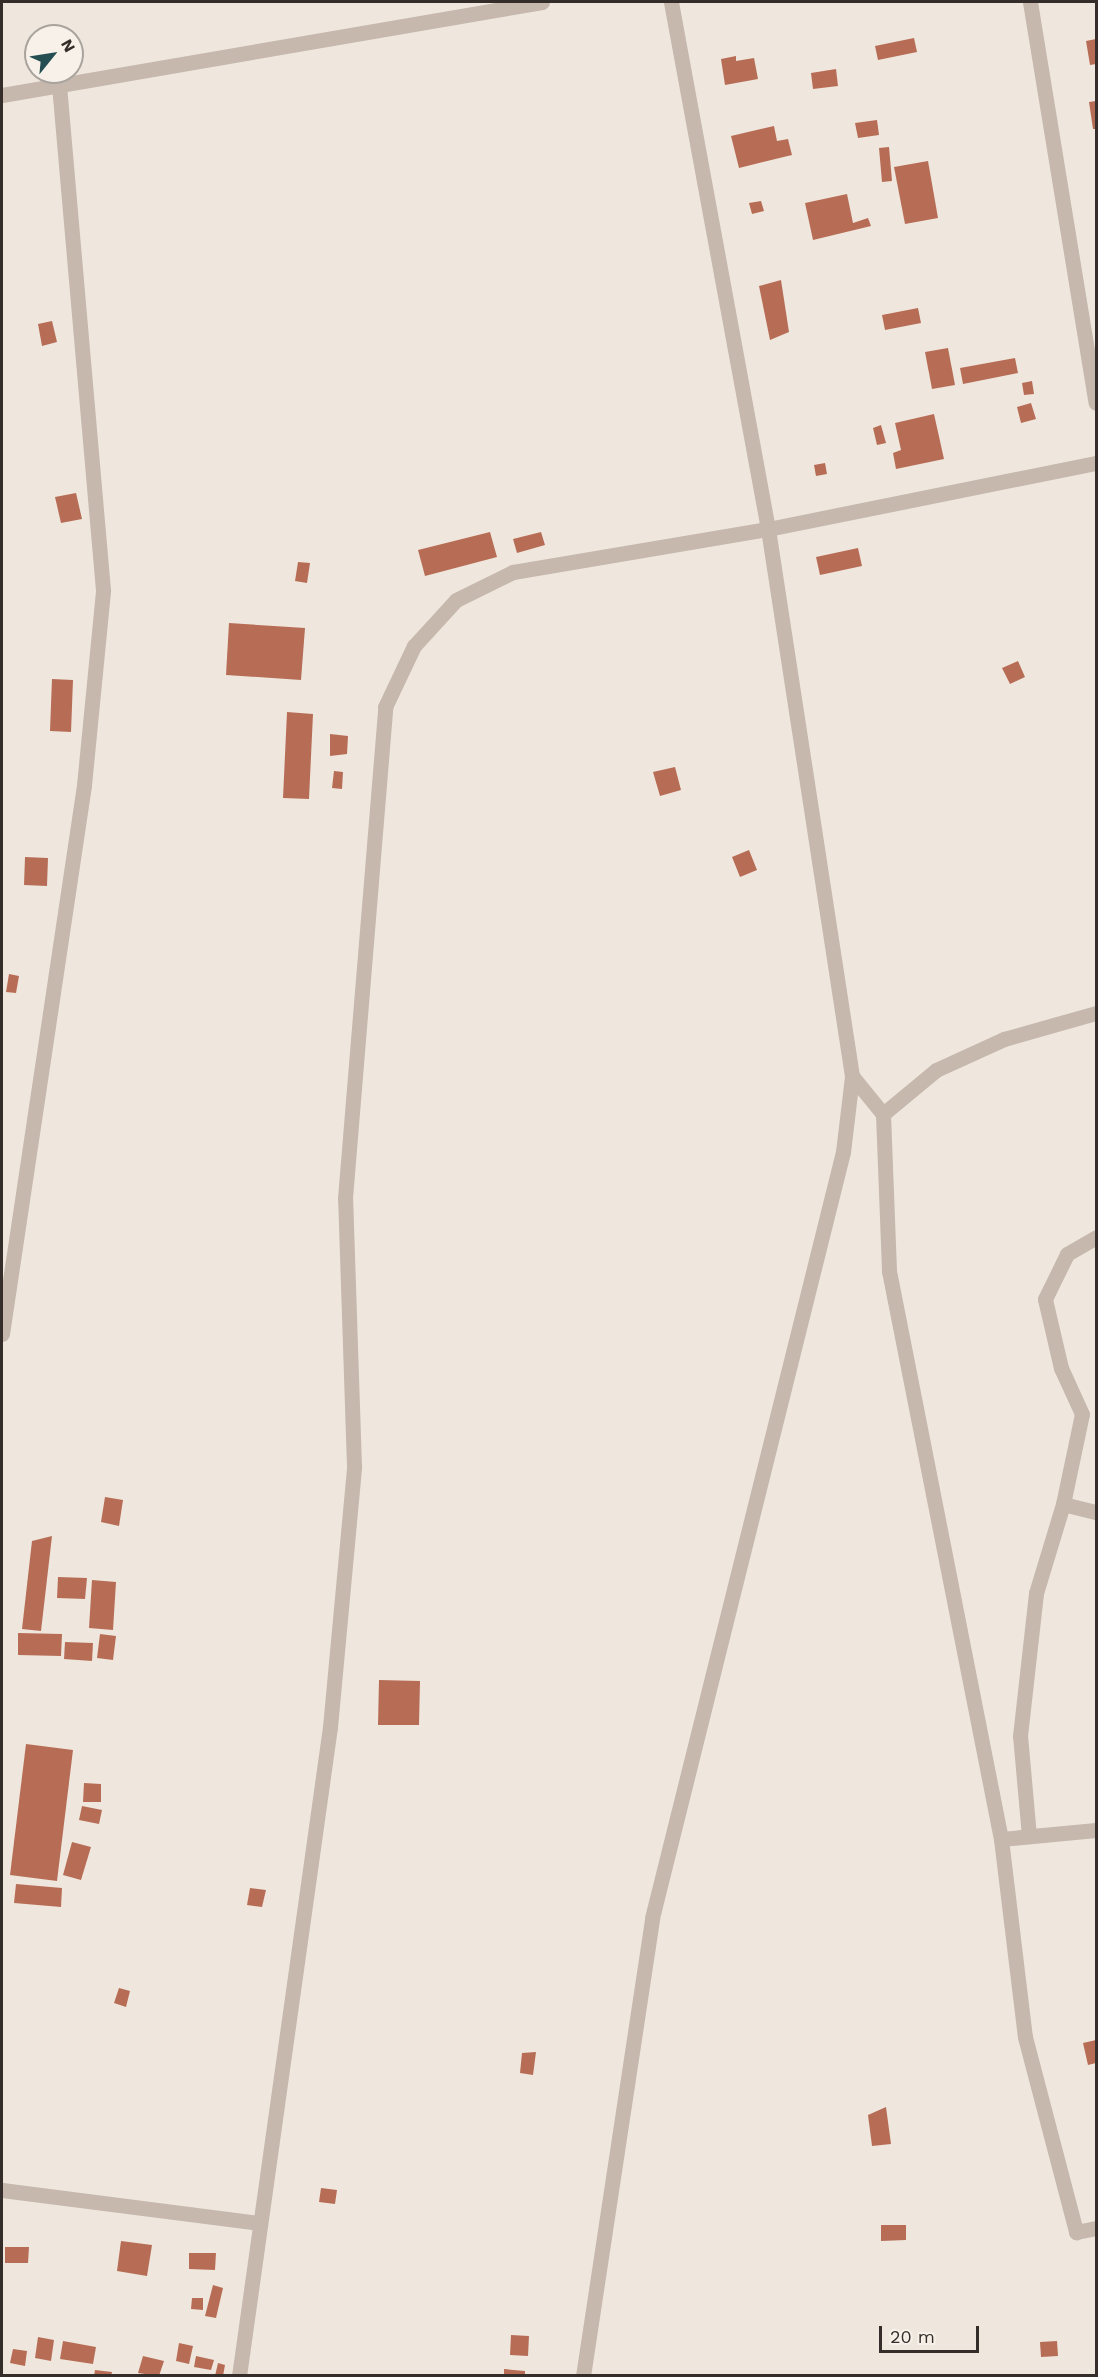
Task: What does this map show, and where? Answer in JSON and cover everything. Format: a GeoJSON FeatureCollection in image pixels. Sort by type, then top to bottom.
{"type":"FeatureCollection","features":[{"type":"Feature","properties":{"kind":"street"},"geometry":{"type":"LineString","coordinates":[[2,94],[542,2]]}},
{"type":"Feature","properties":{"kind":"street"},"geometry":{"type":"LineString","coordinates":[[583,2376],[652,1918],[843,1152],[852,1076],[768,529],[671,2]]}},
{"type":"Feature","properties":{"kind":"street"},"geometry":{"type":"LineString","coordinates":[[1030,2],[1096,403]]}},
{"type":"Feature","properties":{"kind":"street"},"geometry":{"type":"LineString","coordinates":[[2,1334],[84,784],[103,590],[59,85]]}},
{"type":"Feature","properties":{"kind":"street"},"geometry":{"type":"LineString","coordinates":[[239,2376],[330,1727],[354,1466],[345,1198],[385,707],[414,646],[456,600],[513,572],[768,529],[1096,463]]}},
{"type":"Feature","properties":{"kind":"street"},"geometry":{"type":"LineString","coordinates":[[883,1114],[936,1070],[1004,1039],[1096,1013]]}},
{"type":"Feature","properties":{"kind":"street"},"geometry":{"type":"LineString","coordinates":[[852,1076],[883,1114],[889,1271],[1000,1839],[1025,2037],[1076,2232],[1096,2228]]}},
{"type":"Feature","properties":{"kind":"street"},"geometry":{"type":"LineString","coordinates":[[1029,1836],[1020,1737],[1036,1593],[1063,1504],[1082,1414],[1061,1368],[1045,1299],[1067,1254],[1096,1237]]}},
{"type":"Feature","properties":{"kind":"street"},"geometry":{"type":"LineString","coordinates":[[1063,1504],[1096,1512]]}},
{"type":"Feature","properties":{"kind":"street"},"geometry":{"type":"LineString","coordinates":[[1000,1839],[1096,1830]]}},
{"type":"Feature","properties":{"kind":"street"},"geometry":{"type":"LineString","coordinates":[[2,2190],[259,2223]]}},
{"type":"Feature","properties":{"kind":"building"},"geometry":{"type":"Polygon","coordinates":[[[914,38],[917,52],[878,60],[875,46],[914,38]]]}},
{"type":"Feature","properties":{"kind":"building"},"geometry":{"type":"Polygon","coordinates":[[[1096,39],[1096,64],[1090,65],[1086,41],[1096,39]]]}},
{"type":"Feature","properties":{"kind":"building"},"geometry":{"type":"Polygon","coordinates":[[[736,56],[736,61],[754,58],[758,79],[725,85],[721,59],[736,56]]]}},
{"type":"Feature","properties":{"kind":"building"},"geometry":{"type":"Polygon","coordinates":[[[836,69],[838,86],[813,89],[811,73],[836,69]]]}},
{"type":"Feature","properties":{"kind":"building"},"geometry":{"type":"Polygon","coordinates":[[[1096,101],[1096,129],[1093,129],[1089,102],[1096,101]]]}},
{"type":"Feature","properties":{"kind":"building"},"geometry":{"type":"Polygon","coordinates":[[[877,120],[879,135],[858,138],[855,123],[877,120]]]}},
{"type":"Feature","properties":{"kind":"building"},"geometry":{"type":"Polygon","coordinates":[[[774,126],[777,141],[788,139],[792,155],[739,168],[731,136],[774,126]]]}},
{"type":"Feature","properties":{"kind":"building"},"geometry":{"type":"Polygon","coordinates":[[[889,147],[892,181],[882,182],[879,148],[889,147]]]}},
{"type":"Feature","properties":{"kind":"building"},"geometry":{"type":"Polygon","coordinates":[[[928,161],[938,218],[905,224],[894,167],[928,161]]]}},
{"type":"Feature","properties":{"kind":"building"},"geometry":{"type":"Polygon","coordinates":[[[847,194],[853,223],[868,218],[871,226],[813,240],[805,203],[847,194]]]}},
{"type":"Feature","properties":{"kind":"building"},"geometry":{"type":"Polygon","coordinates":[[[761,201],[764,211],[752,214],[749,203],[761,201]]]}},
{"type":"Feature","properties":{"kind":"building"},"geometry":{"type":"Polygon","coordinates":[[[781,280],[789,332],[770,340],[759,286],[781,280]]]}},
{"type":"Feature","properties":{"kind":"building"},"geometry":{"type":"Polygon","coordinates":[[[918,308],[921,323],[885,330],[882,315],[918,308]]]}},
{"type":"Feature","properties":{"kind":"building"},"geometry":{"type":"Polygon","coordinates":[[[52,321],[57,342],[42,346],[38,324],[52,321]]]}},
{"type":"Feature","properties":{"kind":"building"},"geometry":{"type":"Polygon","coordinates":[[[948,348],[955,385],[932,389],[925,352],[948,348]]]}},
{"type":"Feature","properties":{"kind":"building"},"geometry":{"type":"Polygon","coordinates":[[[1015,358],[1018,373],[963,384],[960,368],[1015,358]]]}},
{"type":"Feature","properties":{"kind":"building"},"geometry":{"type":"Polygon","coordinates":[[[1032,381],[1034,394],[1024,395],[1022,383],[1032,381]]]}},
{"type":"Feature","properties":{"kind":"building"},"geometry":{"type":"Polygon","coordinates":[[[1031,403],[1036,419],[1021,423],[1017,407],[1031,403]]]}},
{"type":"Feature","properties":{"kind":"building"},"geometry":{"type":"Polygon","coordinates":[[[934,414],[944,459],[896,469],[893,453],[901,450],[895,423],[934,414]]]}},
{"type":"Feature","properties":{"kind":"building"},"geometry":{"type":"Polygon","coordinates":[[[881,425],[886,443],[877,445],[873,428],[881,425]]]}},
{"type":"Feature","properties":{"kind":"building"},"geometry":{"type":"Polygon","coordinates":[[[825,463],[827,474],[816,476],[814,465],[825,463]]]}},
{"type":"Feature","properties":{"kind":"building"},"geometry":{"type":"Polygon","coordinates":[[[76,493],[82,519],[61,523],[55,497],[76,493]]]}},
{"type":"Feature","properties":{"kind":"building"},"geometry":{"type":"Polygon","coordinates":[[[490,532],[497,557],[425,576],[418,550],[490,532]]]}},
{"type":"Feature","properties":{"kind":"building"},"geometry":{"type":"Polygon","coordinates":[[[541,532],[545,545],[517,553],[513,539],[541,532]]]}},
{"type":"Feature","properties":{"kind":"building"},"geometry":{"type":"Polygon","coordinates":[[[858,548],[862,566],[820,575],[816,557],[858,548]]]}},
{"type":"Feature","properties":{"kind":"building"},"geometry":{"type":"Polygon","coordinates":[[[298,562],[310,563],[307,583],[295,581],[298,562]]]}},
{"type":"Feature","properties":{"kind":"building"},"geometry":{"type":"Polygon","coordinates":[[[229,623],[305,628],[301,680],[226,675],[229,623]]]}},
{"type":"Feature","properties":{"kind":"building"},"geometry":{"type":"Polygon","coordinates":[[[1018,661],[1025,677],[1010,684],[1002,668],[1018,661]]]}},
{"type":"Feature","properties":{"kind":"building"},"geometry":{"type":"Polygon","coordinates":[[[52,679],[73,680],[71,732],[50,731],[52,679]]]}},
{"type":"Feature","properties":{"kind":"building"},"geometry":{"type":"Polygon","coordinates":[[[287,712],[313,714],[309,799],[283,798],[287,712]]]}},
{"type":"Feature","properties":{"kind":"building"},"geometry":{"type":"Polygon","coordinates":[[[330,734],[348,736],[347,754],[330,756],[330,734]]]}},
{"type":"Feature","properties":{"kind":"building"},"geometry":{"type":"Polygon","coordinates":[[[675,767],[681,790],[660,796],[653,772],[675,767]]]}},
{"type":"Feature","properties":{"kind":"building"},"geometry":{"type":"Polygon","coordinates":[[[334,771],[343,772],[342,789],[332,788],[334,771]]]}},
{"type":"Feature","properties":{"kind":"building"},"geometry":{"type":"Polygon","coordinates":[[[749,850],[757,870],[740,877],[732,857],[749,850]]]}},
{"type":"Feature","properties":{"kind":"building"},"geometry":{"type":"Polygon","coordinates":[[[25,857],[48,858],[47,886],[24,885],[25,857]]]}},
{"type":"Feature","properties":{"kind":"building"},"geometry":{"type":"Polygon","coordinates":[[[9,974],[19,976],[16,993],[6,992],[9,974]]]}},
{"type":"Feature","properties":{"kind":"building"},"geometry":{"type":"Polygon","coordinates":[[[105,1497],[123,1500],[119,1526],[101,1522],[105,1497]]]}},
{"type":"Feature","properties":{"kind":"building"},"geometry":{"type":"Polygon","coordinates":[[[52,1536],[41,1631],[22,1629],[32,1541],[52,1536]]]}},
{"type":"Feature","properties":{"kind":"building"},"geometry":{"type":"Polygon","coordinates":[[[58,1577],[87,1578],[85,1599],[57,1598],[58,1577]]]}},
{"type":"Feature","properties":{"kind":"building"},"geometry":{"type":"Polygon","coordinates":[[[92,1580],[116,1582],[113,1630],[89,1628],[92,1580]]]}},
{"type":"Feature","properties":{"kind":"building"},"geometry":{"type":"Polygon","coordinates":[[[18,1633],[62,1634],[61,1656],[18,1655],[18,1633]]]}},
{"type":"Feature","properties":{"kind":"building"},"geometry":{"type":"Polygon","coordinates":[[[100,1634],[116,1636],[113,1660],[97,1658],[100,1634]]]}},
{"type":"Feature","properties":{"kind":"building"},"geometry":{"type":"Polygon","coordinates":[[[65,1642],[93,1643],[92,1661],[64,1659],[65,1642]]]}},
{"type":"Feature","properties":{"kind":"building"},"geometry":{"type":"Polygon","coordinates":[[[379,1680],[420,1681],[419,1725],[378,1725],[379,1680]]]}},
{"type":"Feature","properties":{"kind":"building"},"geometry":{"type":"Polygon","coordinates":[[[26,1744],[73,1750],[57,1881],[10,1875],[26,1744]]]}},
{"type":"Feature","properties":{"kind":"building"},"geometry":{"type":"Polygon","coordinates":[[[84,1783],[101,1784],[101,1802],[83,1802],[84,1783]]]}},
{"type":"Feature","properties":{"kind":"building"},"geometry":{"type":"Polygon","coordinates":[[[82,1806],[102,1810],[99,1824],[79,1820],[82,1806]]]}},
{"type":"Feature","properties":{"kind":"building"},"geometry":{"type":"Polygon","coordinates":[[[72,1842],[91,1847],[81,1880],[63,1875],[72,1842]]]}},
{"type":"Feature","properties":{"kind":"building"},"geometry":{"type":"Polygon","coordinates":[[[16,1884],[62,1888],[61,1907],[14,1903],[16,1884]]]}},
{"type":"Feature","properties":{"kind":"building"},"geometry":{"type":"Polygon","coordinates":[[[250,1888],[266,1890],[262,1907],[247,1905],[250,1888]]]}},
{"type":"Feature","properties":{"kind":"building"},"geometry":{"type":"Polygon","coordinates":[[[119,1988],[130,1991],[126,2007],[114,2003],[119,1988]]]}},
{"type":"Feature","properties":{"kind":"building"},"geometry":{"type":"Polygon","coordinates":[[[1096,2040],[1096,2063],[1088,2065],[1083,2043],[1096,2040]]]}},
{"type":"Feature","properties":{"kind":"building"},"geometry":{"type":"Polygon","coordinates":[[[536,2052],[533,2075],[520,2073],[522,2053],[536,2052]]]}},
{"type":"Feature","properties":{"kind":"building"},"geometry":{"type":"Polygon","coordinates":[[[886,2107],[891,2144],[872,2146],[868,2115],[886,2107]]]}},
{"type":"Feature","properties":{"kind":"building"},"geometry":{"type":"Polygon","coordinates":[[[321,2188],[337,2190],[335,2204],[319,2202],[321,2188]]]}},
{"type":"Feature","properties":{"kind":"building"},"geometry":{"type":"Polygon","coordinates":[[[881,2225],[906,2225],[906,2240],[881,2241],[881,2225]]]}},
{"type":"Feature","properties":{"kind":"building"},"geometry":{"type":"Polygon","coordinates":[[[121,2241],[152,2245],[147,2276],[117,2271],[121,2241]]]}},
{"type":"Feature","properties":{"kind":"building"},"geometry":{"type":"Polygon","coordinates":[[[5,2247],[29,2247],[28,2263],[5,2263],[5,2247]]]}},
{"type":"Feature","properties":{"kind":"building"},"geometry":{"type":"Polygon","coordinates":[[[189,2253],[216,2253],[215,2270],[189,2269],[189,2253]]]}},
{"type":"Feature","properties":{"kind":"building"},"geometry":{"type":"Polygon","coordinates":[[[213,2285],[223,2288],[216,2318],[205,2316],[213,2285]]]}},
{"type":"Feature","properties":{"kind":"building"},"geometry":{"type":"Polygon","coordinates":[[[192,2298],[203,2298],[203,2310],[191,2309],[192,2298]]]}},
{"type":"Feature","properties":{"kind":"building"},"geometry":{"type":"Polygon","coordinates":[[[511,2335],[529,2336],[528,2356],[510,2355],[511,2335]]]}},
{"type":"Feature","properties":{"kind":"building"},"geometry":{"type":"Polygon","coordinates":[[[38,2337],[54,2340],[51,2361],[35,2358],[38,2337]]]}},
{"type":"Feature","properties":{"kind":"building"},"geometry":{"type":"Polygon","coordinates":[[[63,2341],[96,2347],[93,2364],[60,2359],[63,2341]]]}},
{"type":"Feature","properties":{"kind":"building"},"geometry":{"type":"Polygon","coordinates":[[[1057,2341],[1058,2356],[1041,2357],[1040,2342],[1057,2341]]]}},
{"type":"Feature","properties":{"kind":"building"},"geometry":{"type":"Polygon","coordinates":[[[179,2343],[193,2346],[189,2364],[176,2361],[179,2343]]]}},
{"type":"Feature","properties":{"kind":"building"},"geometry":{"type":"Polygon","coordinates":[[[13,2349],[27,2351],[25,2366],[10,2363],[13,2349]]]}},
{"type":"Feature","properties":{"kind":"building"},"geometry":{"type":"Polygon","coordinates":[[[143,2356],[164,2361],[159,2376],[138,2373],[143,2356]]]}},
{"type":"Feature","properties":{"kind":"building"},"geometry":{"type":"Polygon","coordinates":[[[196,2356],[214,2360],[211,2370],[194,2367],[196,2356]]]}},
{"type":"Feature","properties":{"kind":"building"},"geometry":{"type":"Polygon","coordinates":[[[218,2363],[225,2365],[223,2376],[215,2376],[218,2363]]]}},
{"type":"Feature","properties":{"kind":"building"},"geometry":{"type":"Polygon","coordinates":[[[504,2369],[525,2371],[525,2376],[504,2376],[504,2369]]]}},
{"type":"Feature","properties":{"kind":"building"},"geometry":{"type":"Polygon","coordinates":[[[95,2370],[112,2372],[111,2376],[94,2376],[95,2370]]]}}]}
